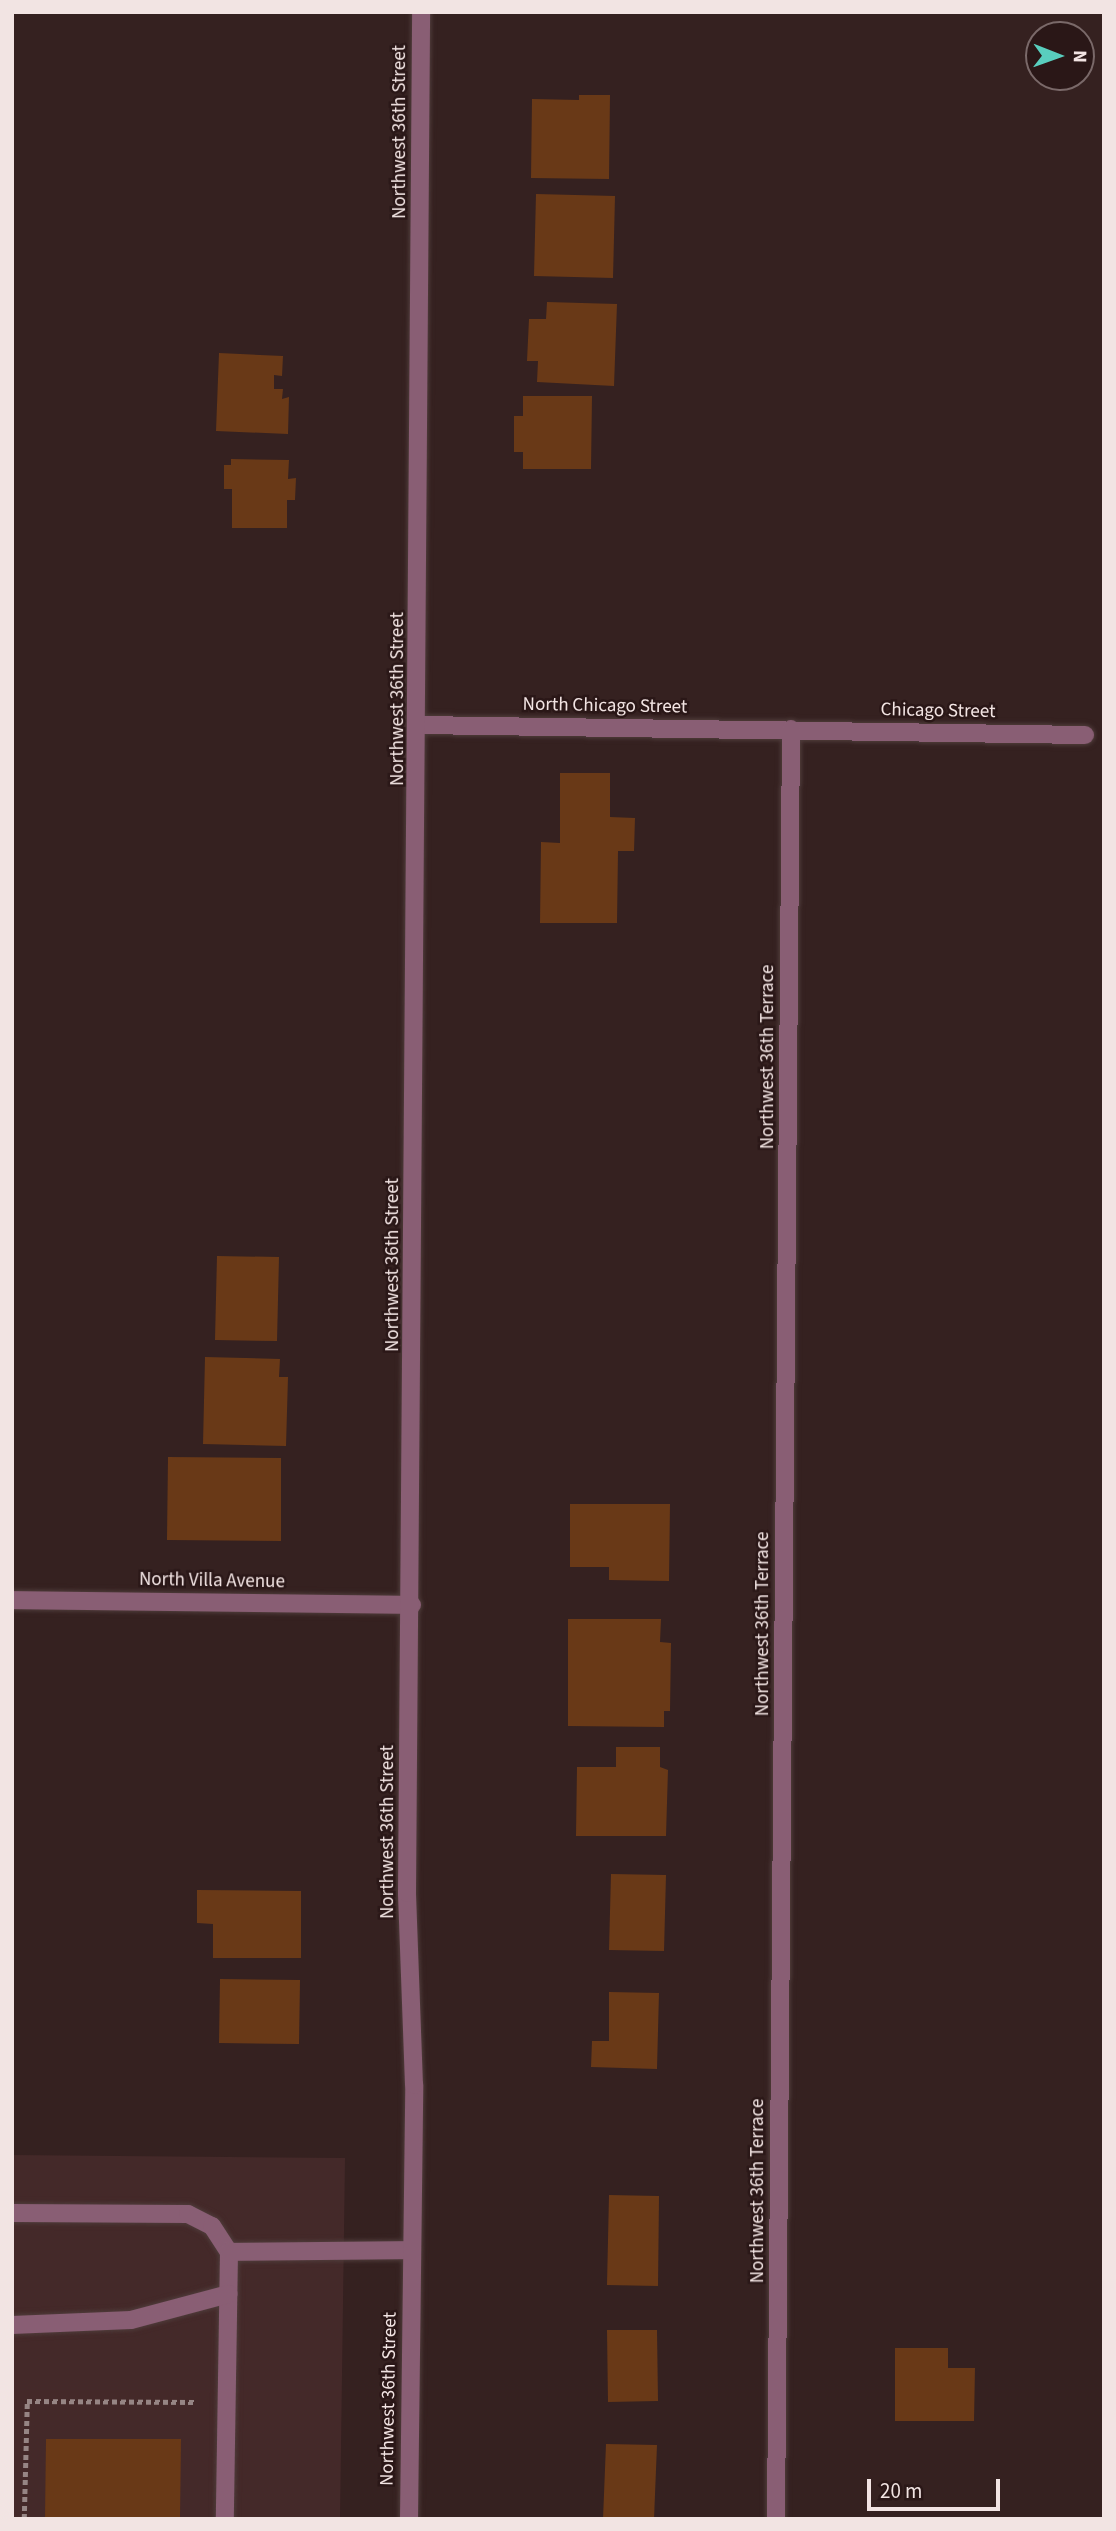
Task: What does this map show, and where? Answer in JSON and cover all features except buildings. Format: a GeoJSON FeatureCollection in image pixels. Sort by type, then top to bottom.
{"type":"FeatureCollection","features":[{"type":"Feature","properties":{"kind":"street","name":"Northwest 36th Street"},"geometry":{"type":"LineString","coordinates":[[409,2519],[414,2085],[407,1893],[419,725],[421,12]]}},
{"type":"Feature","properties":{"kind":"street","name":"North Chicago Street"},"geometry":{"type":"LineString","coordinates":[[419,725],[791,729]]}},
{"type":"Feature","properties":{"kind":"street","name":"Chicago Street"},"geometry":{"type":"LineString","coordinates":[[791,729],[1084,735]]}},
{"type":"Feature","properties":{"kind":"street","name":"Northwest 36th Terrace"},"geometry":{"type":"LineString","coordinates":[[776,2519],[791,729]]}},
{"type":"Feature","properties":{"kind":"street","name":"North Villa Avenue"},"geometry":{"type":"LineString","coordinates":[[12,1600],[412,1605]]}},
{"type":"Feature","properties":{"kind":"street"},"geometry":{"type":"LineString","coordinates":[[12,2213],[188,2214],[212,2226],[229,2252],[225,2519]]}},
{"type":"Feature","properties":{"kind":"street"},"geometry":{"type":"LineString","coordinates":[[229,2252],[412,2250]]}},
{"type":"Feature","properties":{"kind":"street"},"geometry":{"type":"LineString","coordinates":[[12,2325],[131,2320],[229,2294]]}},
{"type":"Feature","properties":{"kind":"path"},"geometry":{"type":"LineString","coordinates":[[24,2519],[27,2401],[200,2402]]}},
{"type":"Feature","properties":{"kind":"shaded area"},"geometry":{"type":"Polygon","coordinates":[[[12,2155],[345,2158],[340,2519],[12,2519],[12,2155]]]}}]}
